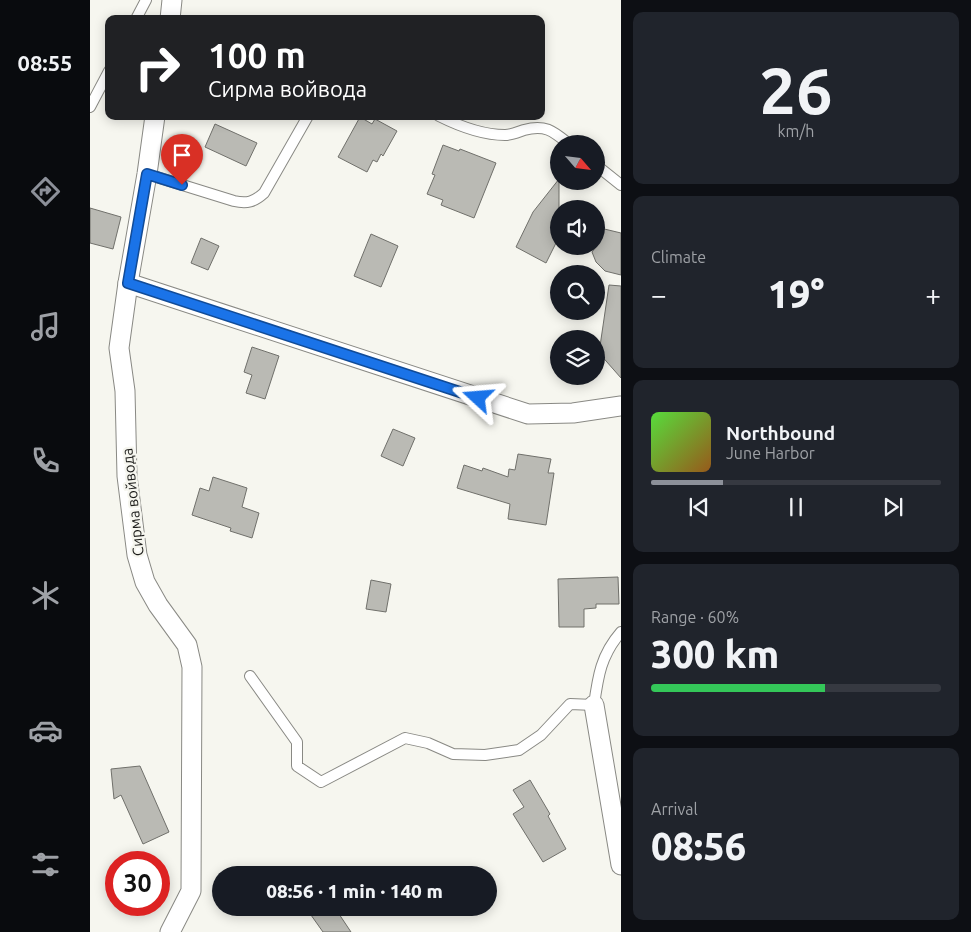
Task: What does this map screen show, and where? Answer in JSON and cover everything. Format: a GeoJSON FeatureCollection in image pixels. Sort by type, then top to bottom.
{"type":"FeatureCollection","features":[{"type":"Feature","properties":{"kind":"street"},"geometry":{"type":"LineString","coordinates":[[170,15],[172,0]]}},
{"type":"Feature","properties":{"kind":"street","name":"Сирма войвода"},"geometry":{"type":"LineString","coordinates":[[154,120],[119,348],[125,391],[127,476],[137,555],[145,582],[158,605],[187,645],[192,667],[191,891],[170,932]]}},
{"type":"Feature","properties":{"kind":"street"},"geometry":{"type":"LineString","coordinates":[[128,283],[528,414],[573,413],[621,406]]}},
{"type":"Feature","properties":{"kind":"street"},"geometry":{"type":"LineString","coordinates":[[594,706],[621,865]]}},
{"type":"Feature","properties":{"kind":"lane"},"geometry":{"type":"LineString","coordinates":[[138,15],[146,0]]}},
{"type":"Feature","properties":{"kind":"lane"},"geometry":{"type":"LineString","coordinates":[[90,107],[105,79]]}},
{"type":"Feature","properties":{"kind":"lane"},"geometry":{"type":"LineString","coordinates":[[147,174],[234,201],[244,203],[255,201],[264,193],[306,120]]}},
{"type":"Feature","properties":{"kind":"lane"},"geometry":{"type":"LineString","coordinates":[[447,120],[482,132],[507,135],[530,129],[545,128],[556,135]]}},
{"type":"Feature","properties":{"kind":"lane"},"geometry":{"type":"LineString","coordinates":[[605,172],[621,185]]}},
{"type":"Feature","properties":{"kind":"lane"},"geometry":{"type":"LineString","coordinates":[[250,676],[297,742],[297,766],[321,782],[406,738],[428,743],[453,754],[485,755],[519,750],[540,735],[570,704],[594,706],[603,658],[621,632]]}},
{"type":"Feature","properties":{"kind":"building"},"geometry":{"type":"Polygon","coordinates":[[[358,120],[365,120],[372,124],[374,120],[377,120],[397,131],[383,156],[381,154],[377,162],[373,160],[367,172],[338,157],[358,120]]]}},
{"type":"Feature","properties":{"kind":"building"},"geometry":{"type":"Polygon","coordinates":[[[215,124],[257,143],[246,166],[205,147],[215,124]]]}},
{"type":"Feature","properties":{"kind":"building"},"geometry":{"type":"Polygon","coordinates":[[[443,145],[459,151],[460,149],[496,163],[474,218],[441,205],[443,200],[427,194],[435,175],[432,174],[443,145]]]}},
{"type":"Feature","properties":{"kind":"building"},"geometry":{"type":"Polygon","coordinates":[[[550,190],[559,190],[559,200],[550,200],[550,255],[546,263],[516,247],[533,212],[550,190]]]}},
{"type":"Feature","properties":{"kind":"building"},"geometry":{"type":"Polygon","coordinates":[[[90,208],[121,217],[113,249],[90,243],[90,208]]]}},
{"type":"Feature","properties":{"kind":"building"},"geometry":{"type":"Polygon","coordinates":[[[605,229],[621,233],[621,275],[605,271],[605,265],[599,265],[593,255],[605,255],[605,229]]]}},
{"type":"Feature","properties":{"kind":"building"},"geometry":{"type":"Polygon","coordinates":[[[371,234],[398,246],[381,287],[354,276],[371,234]]]}},
{"type":"Feature","properties":{"kind":"building"},"geometry":{"type":"Polygon","coordinates":[[[201,238],[219,246],[208,270],[191,263],[201,238]]]}},
{"type":"Feature","properties":{"kind":"building"},"geometry":{"type":"Polygon","coordinates":[[[609,285],[621,286],[621,378],[605,360],[605,330],[602,330],[609,285]]]}},
{"type":"Feature","properties":{"kind":"building"},"geometry":{"type":"Polygon","coordinates":[[[252,347],[279,356],[265,399],[246,393],[252,375],[244,372],[252,347]]]}},
{"type":"Feature","properties":{"kind":"building"},"geometry":{"type":"Polygon","coordinates":[[[393,429],[415,438],[403,466],[381,456],[393,429]]]}},
{"type":"Feature","properties":{"kind":"building"},"geometry":{"type":"Polygon","coordinates":[[[518,454],[551,459],[548,473],[554,473],[546,525],[508,519],[510,504],[457,488],[464,465],[482,471],[483,468],[508,477],[509,469],[515,470],[518,454]]]}},
{"type":"Feature","properties":{"kind":"building"},"geometry":{"type":"Polygon","coordinates":[[[213,477],[247,488],[242,507],[259,513],[252,538],[230,531],[231,528],[192,515],[200,488],[209,491],[213,477]]]}},
{"type":"Feature","properties":{"kind":"building"},"geometry":{"type":"Polygon","coordinates":[[[618,577],[619,604],[596,604],[596,608],[584,609],[584,627],[559,627],[558,579],[618,577]]]}},
{"type":"Feature","properties":{"kind":"building"},"geometry":{"type":"Polygon","coordinates":[[[371,580],[391,584],[386,612],[366,609],[371,580]]]}},
{"type":"Feature","properties":{"kind":"building"},"geometry":{"type":"Polygon","coordinates":[[[140,766],[169,832],[143,844],[121,795],[114,799],[111,769],[140,766]]]}},
{"type":"Feature","properties":{"kind":"building"},"geometry":{"type":"Polygon","coordinates":[[[530,780],[550,814],[548,816],[566,849],[543,862],[513,814],[524,807],[513,790],[530,780]]]}},
{"type":"Feature","properties":{"kind":"building"},"geometry":{"type":"Polygon","coordinates":[[[312,916],[340,916],[351,932],[323,932],[312,916]]]}},
{"type":"Feature","properties":{"kind":"route"},"geometry":{"type":"LineString","coordinates":[[182,185],[147,174],[128,283],[478,398]]}}]}
